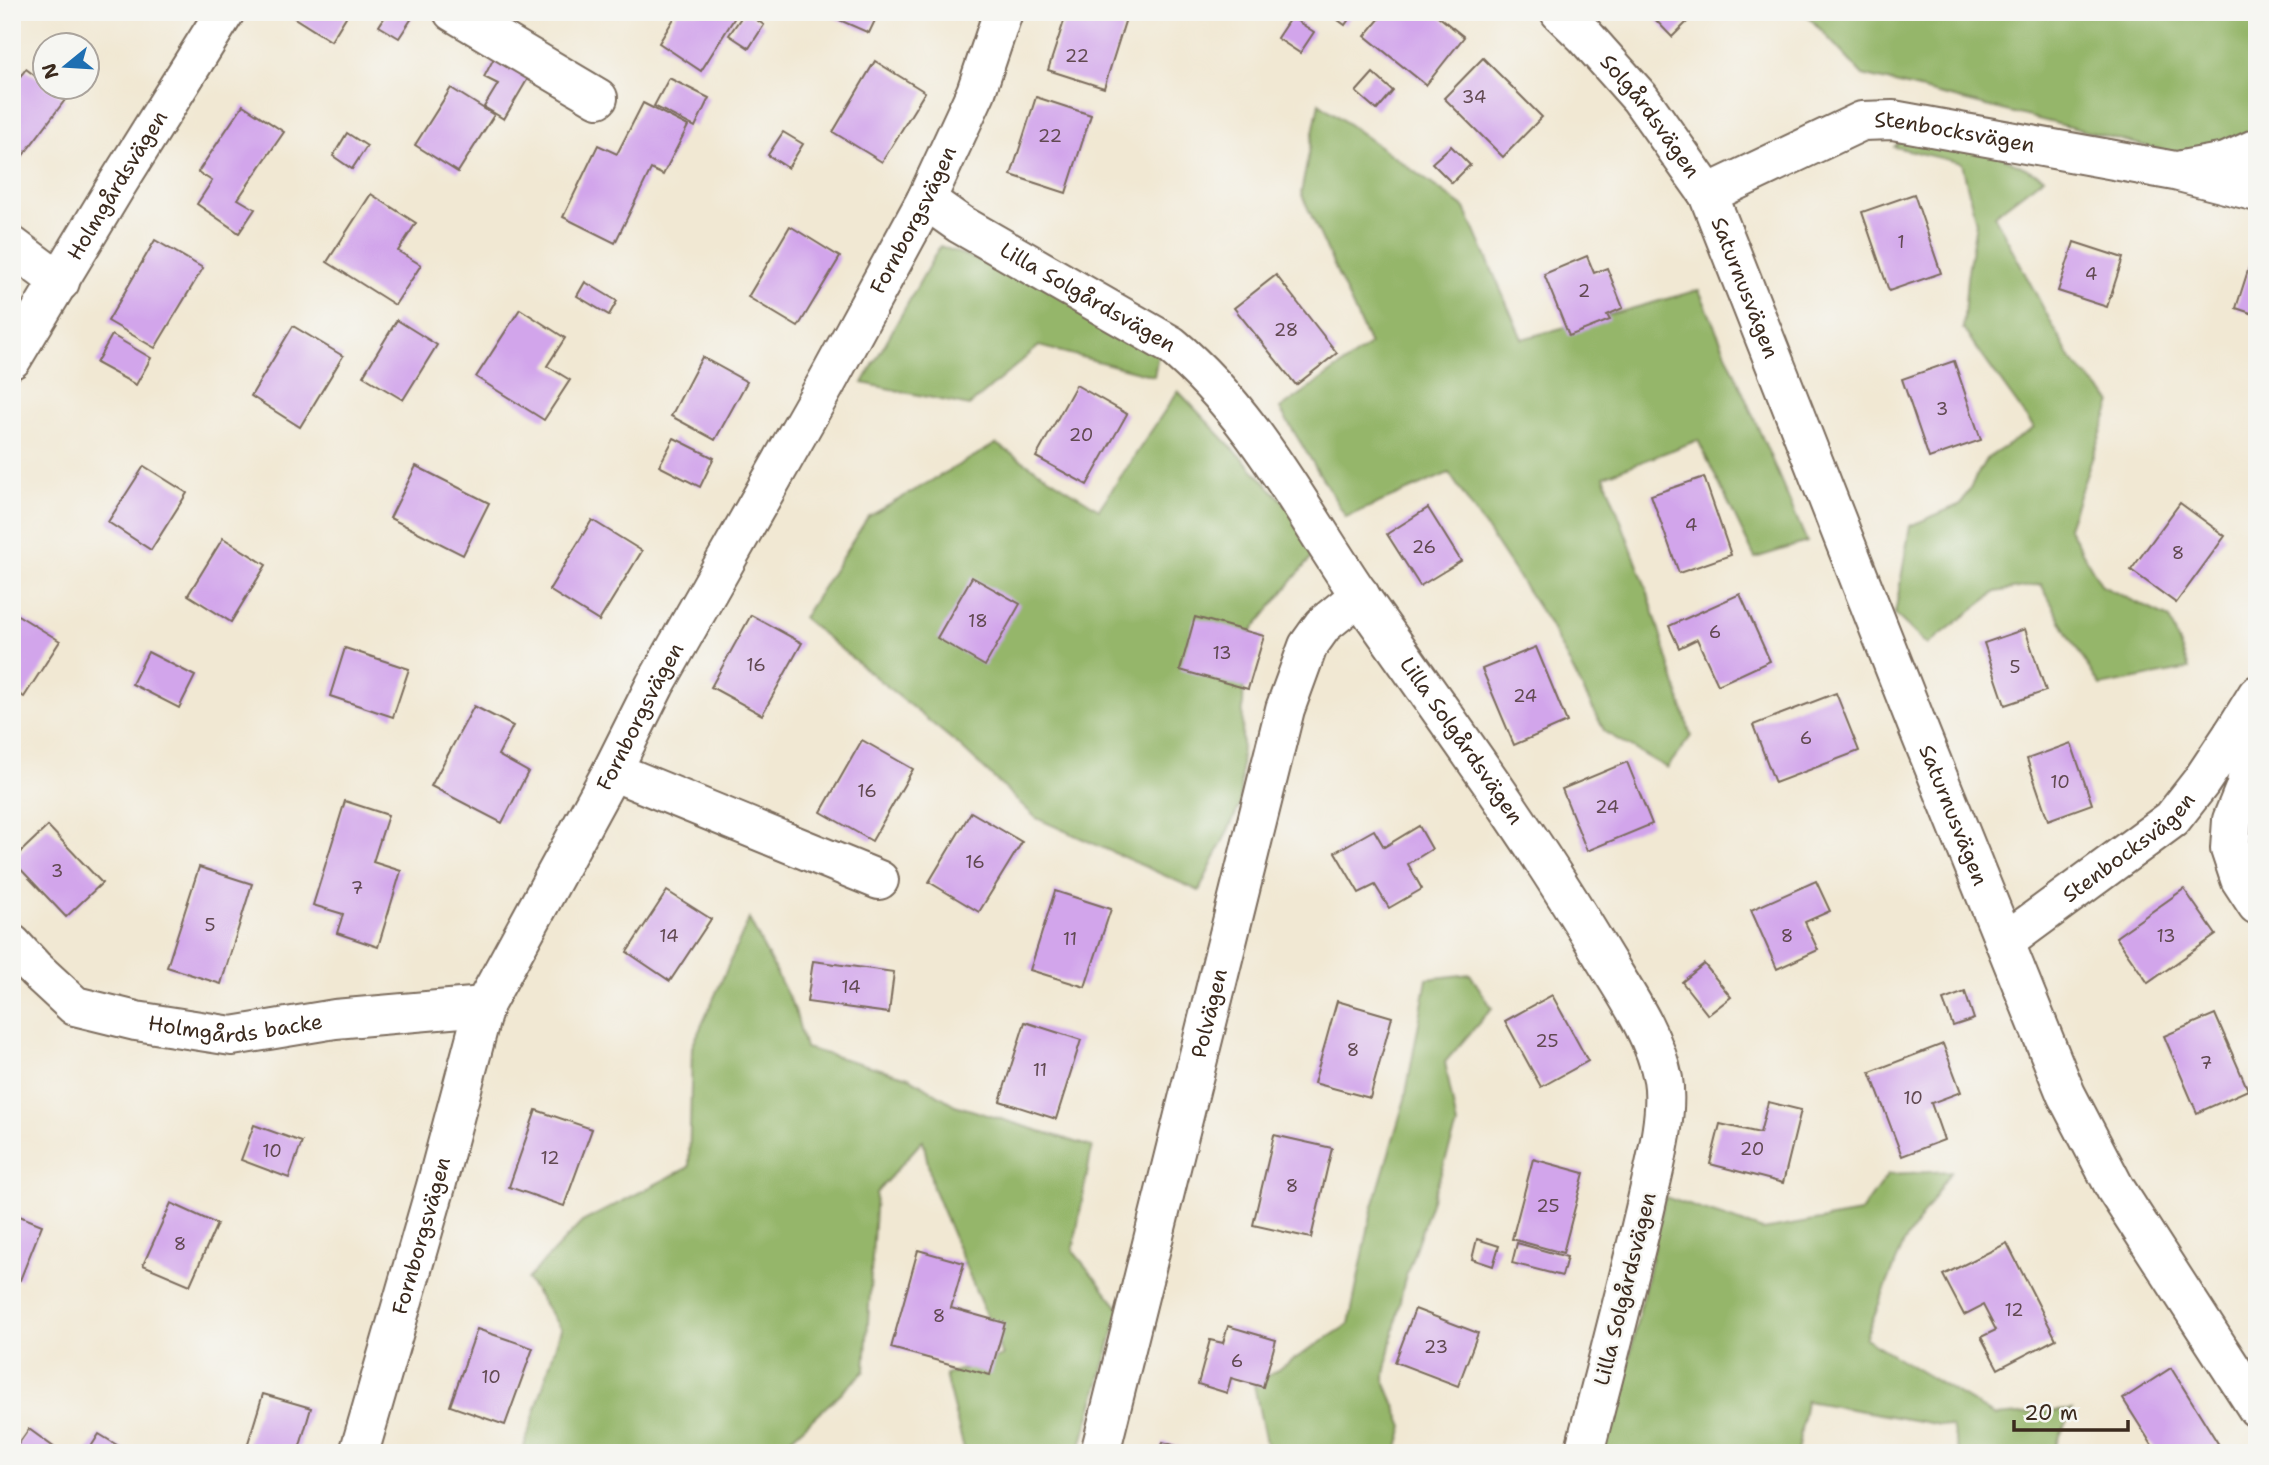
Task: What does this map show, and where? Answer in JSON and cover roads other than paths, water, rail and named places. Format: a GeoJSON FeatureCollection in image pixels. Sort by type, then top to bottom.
{"type":"FeatureCollection","features":[{"type":"Feature","properties":{"kind":"street","name":"Holmgårdsvägen"},"geometry":{"type":"LineString","coordinates":[[12,359],[225,12]]}},
{"type":"Feature","properties":{"kind":"street"},"geometry":{"type":"LineString","coordinates":[[453,12],[597,99]]}},
{"type":"Feature","properties":{"kind":"street","name":"Fornborgsvägen"},"geometry":{"type":"LineString","coordinates":[[359,1453],[433,1199],[484,1006],[612,771],[655,685],[827,382],[926,200],[976,92],[1003,12]]}},
{"type":"Feature","properties":{"kind":"street","name":"Solgårdsvägen"},"geometry":{"type":"LineString","coordinates":[[1560,12],[1640,98],[1707,194]]}},
{"type":"Feature","properties":{"kind":"street","name":"Stenbocksvägen"},"geometry":{"type":"LineString","coordinates":[[1707,194],[1862,121],[1893,120],[2175,172],[2257,192]]}},
{"type":"Feature","properties":{"kind":"street","name":"Stenbocksvägen"},"geometry":{"type":"LineString","coordinates":[[2175,172],[2226,162],[2257,148]]}},
{"type":"Feature","properties":{"kind":"street","name":"Saturnusvägen"},"geometry":{"type":"LineString","coordinates":[[1707,194],[2066,1094],[2115,1188],[2257,1408]]}},
{"type":"Feature","properties":{"kind":"street","name":"Lilla Solgårdsvägen"},"geometry":{"type":"LineString","coordinates":[[926,200],[960,224],[1171,345],[1191,362],[1254,433],[1360,595],[1581,920],[1648,1032],[1663,1080],[1658,1150],[1631,1270],[1584,1453]]}},
{"type":"Feature","properties":{"kind":"street"},"geometry":{"type":"LineString","coordinates":[[12,246],[60,282]]}},
{"type":"Feature","properties":{"kind":"street","name":"Polvägen"},"geometry":{"type":"LineString","coordinates":[[1100,1453],[1285,709],[1308,646],[1323,625],[1360,595]]}},
{"type":"Feature","properties":{"kind":"street","name":"Stenbocksvägen"},"geometry":{"type":"LineString","coordinates":[[2005,942],[2172,819],[2201,782],[2257,695]]}},
{"type":"Feature","properties":{"kind":"street"},"geometry":{"type":"LineString","coordinates":[[2232,734],[2252,757],[2245,788],[2232,820],[2230,849],[2240,878],[2257,905]]}},
{"type":"Feature","properties":{"kind":"street"},"geometry":{"type":"LineString","coordinates":[[612,771],[879,880]]}},
{"type":"Feature","properties":{"kind":"street","name":"Holmgårds backe"},"geometry":{"type":"LineString","coordinates":[[12,944],[75,1006],[136,1021],[232,1036],[335,1019],[484,1006]]}}]}
